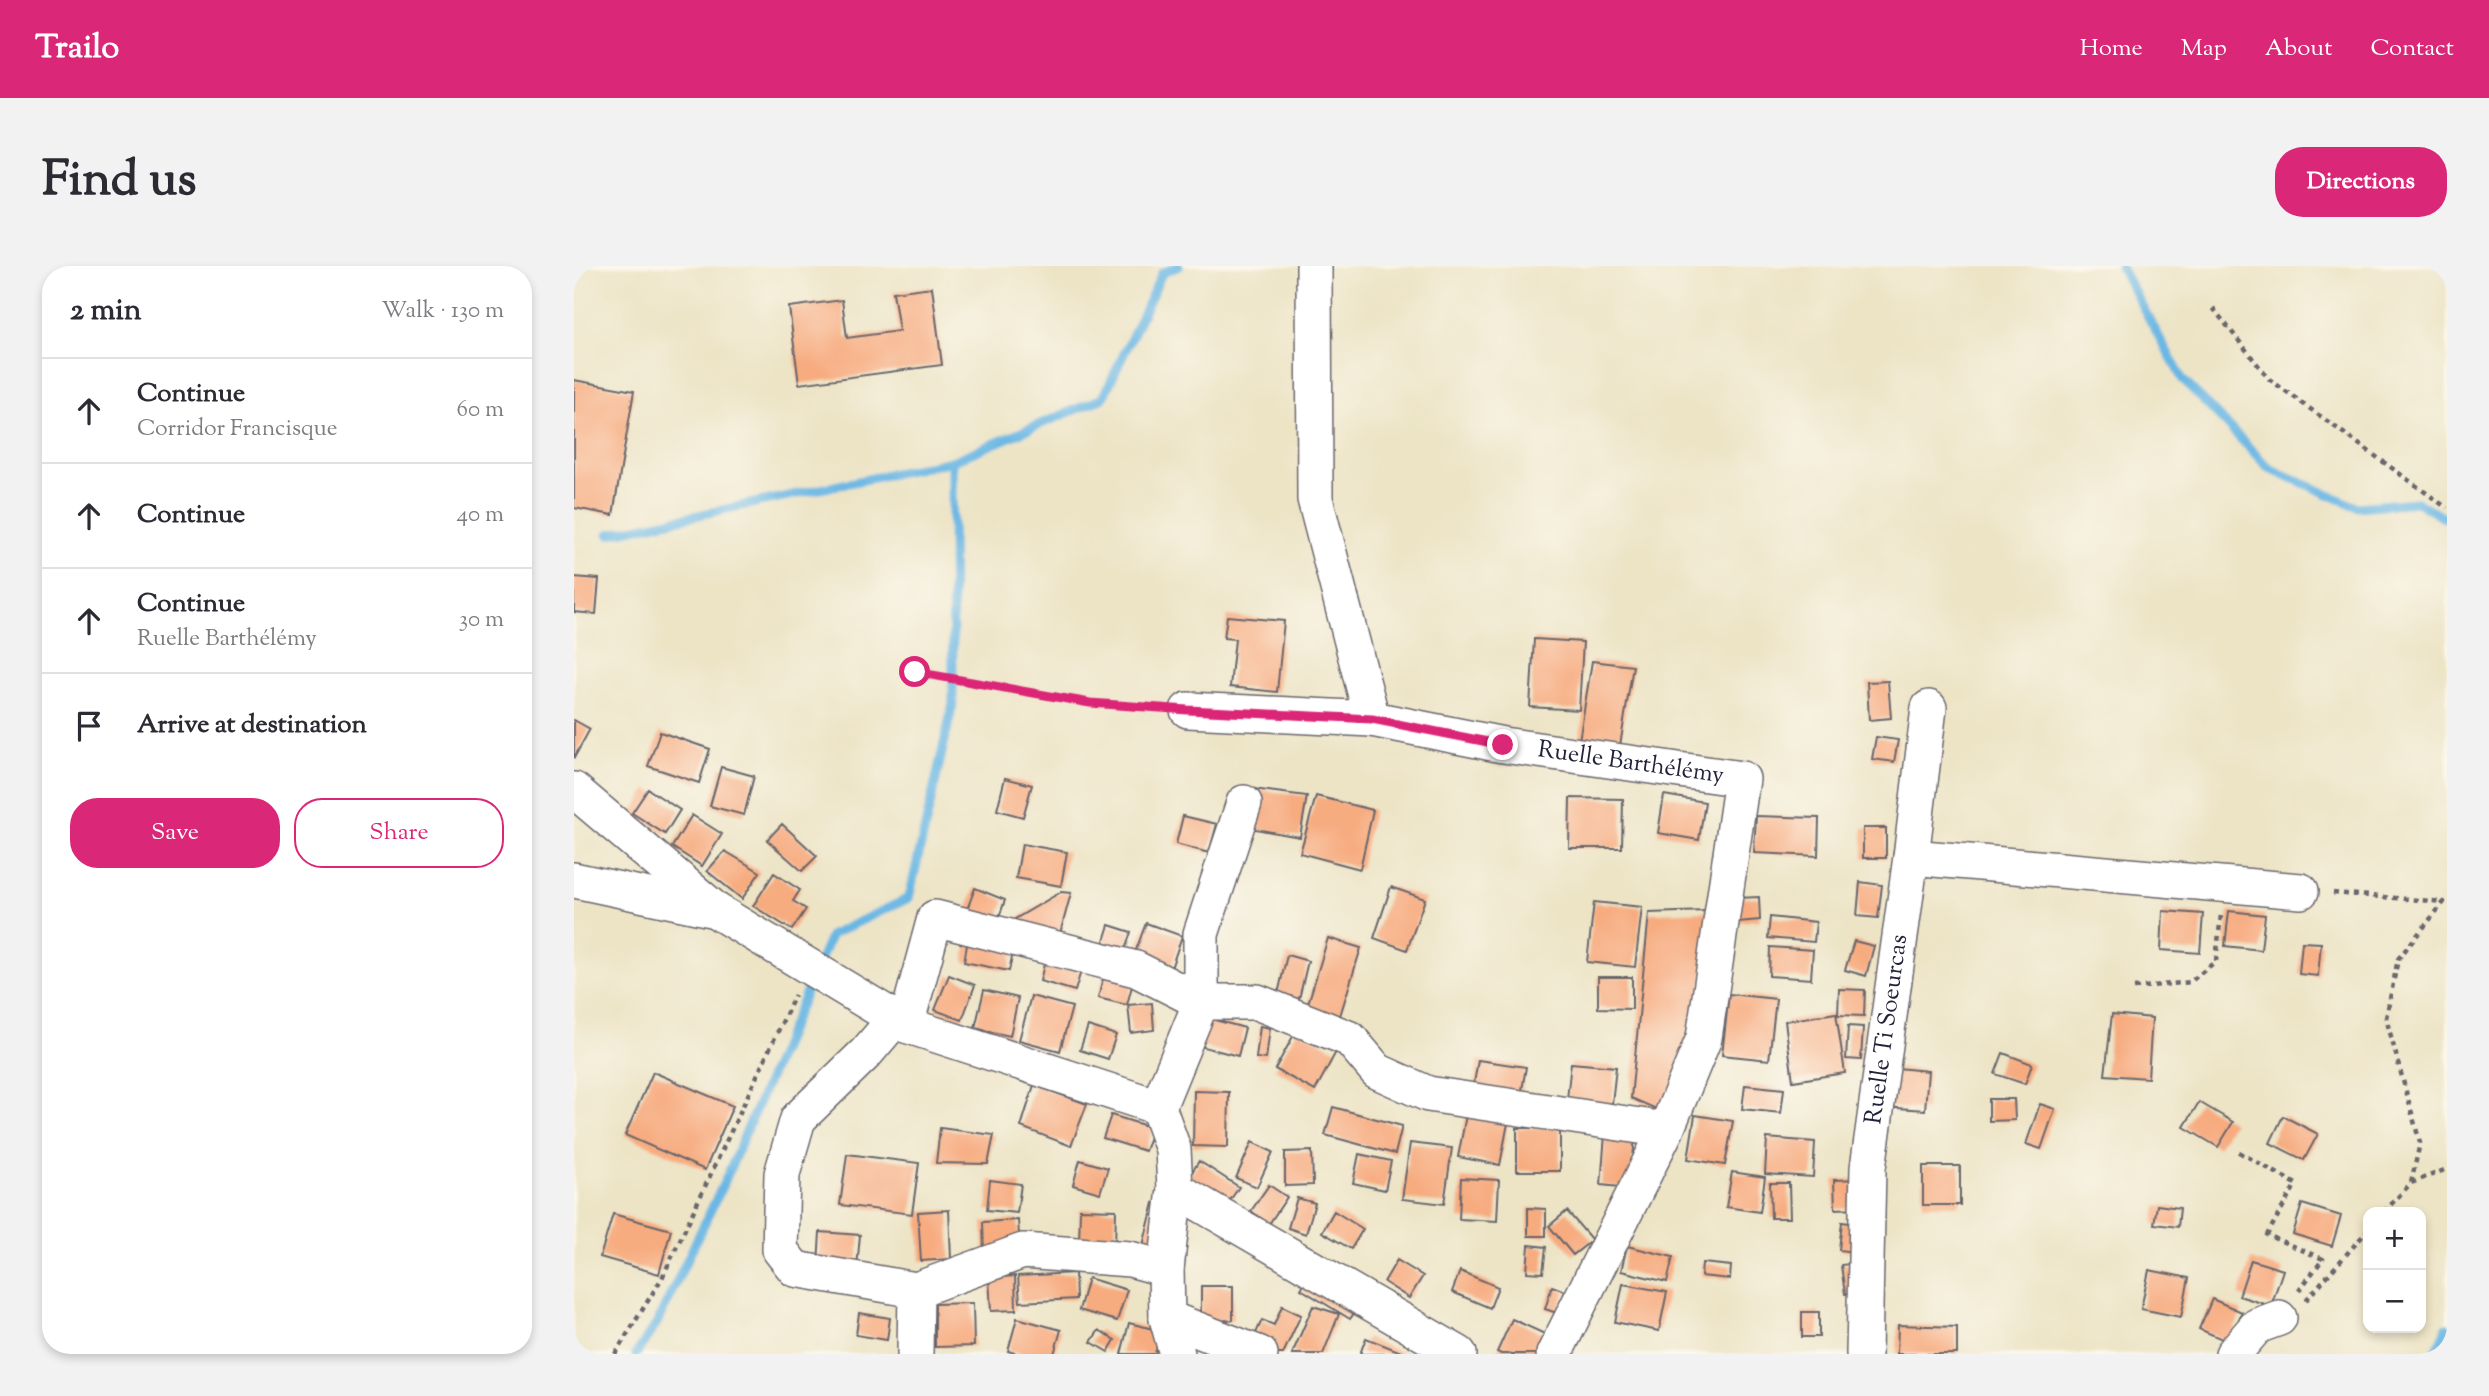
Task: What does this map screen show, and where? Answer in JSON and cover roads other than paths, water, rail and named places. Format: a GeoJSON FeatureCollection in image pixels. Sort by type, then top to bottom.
{"type":"FeatureCollection","features":[{"type":"Feature","properties":{"kind":"street"},"geometry":{"type":"LineString","coordinates":[[1188,710],[1372,719],[1315,499],[1314,266]]}},
{"type":"Feature","properties":{"kind":"street","name":"Ruelle Ti Soeurcas"},"geometry":{"type":"LineString","coordinates":[[1864,1354],[1868,1168],[1929,708]]}},
{"type":"Feature","properties":{"kind":"street","name":"Ruelle Barthélémy"},"geometry":{"type":"LineString","coordinates":[[1372,719],[1503,745],[1742,779],[1704,1038],[1666,1130],[1554,1354]]}},
{"type":"Feature","properties":{"kind":"street"},"geometry":{"type":"LineString","coordinates":[[574,790],[715,910],[776,945],[816,982],[908,1025],[1158,1107]]}},
{"type":"Feature","properties":{"kind":"street"},"geometry":{"type":"LineString","coordinates":[[1177,1354],[1167,1318],[1166,1269],[1175,1189],[1174,1149],[1158,1107],[1202,1002],[1200,934],[1244,803]]}},
{"type":"Feature","properties":{"kind":"street"},"geometry":{"type":"LineString","coordinates":[[1911,857],[2301,891]]}},
{"type":"Feature","properties":{"kind":"street"},"geometry":{"type":"LineString","coordinates":[[574,880],[715,910]]}},
{"type":"Feature","properties":{"kind":"street"},"geometry":{"type":"LineString","coordinates":[[1166,1269],[1130,1259],[1023,1251],[916,1290],[795,1269],[780,1250],[782,1174],[798,1119],[866,1053],[908,1025],[935,918],[1136,969],[1202,1002],[1258,1002],[1350,1039],[1377,1071],[1428,1094],[1666,1130]]}},
{"type":"Feature","properties":{"kind":"street"},"geometry":{"type":"LineString","coordinates":[[1175,1189],[1459,1354]]}},
{"type":"Feature","properties":{"kind":"street"},"geometry":{"type":"LineString","coordinates":[[915,1354],[916,1290]]}},
{"type":"Feature","properties":{"kind":"street"},"geometry":{"type":"LineString","coordinates":[[1167,1318],[1260,1354]]}},
{"type":"Feature","properties":{"kind":"street"},"geometry":{"type":"LineString","coordinates":[[2233,1354],[2257,1326],[2279,1318]]}},
{"type":"Feature","properties":{"kind":"waterway"},"geometry":{"type":"LineString","coordinates":[[609,534],[952,461],[1103,398],[1162,273],[1179,266]]}},
{"type":"Feature","properties":{"kind":"waterway"},"geometry":{"type":"LineString","coordinates":[[2120,266],[2183,380],[2269,468],[2357,507],[2417,502],[2447,519]]}},
{"type":"Feature","properties":{"kind":"waterway"},"geometry":{"type":"LineString","coordinates":[[819,963],[831,935],[909,898],[953,704],[952,461]]}},
{"type":"Feature","properties":{"kind":"waterway"},"geometry":{"type":"LineString","coordinates":[[636,1354],[657,1323],[727,1176],[813,976]]}},
{"type":"Feature","properties":{"kind":"waterway"},"geometry":{"type":"LineString","coordinates":[[2435,1354],[2447,1327]]}}]}
